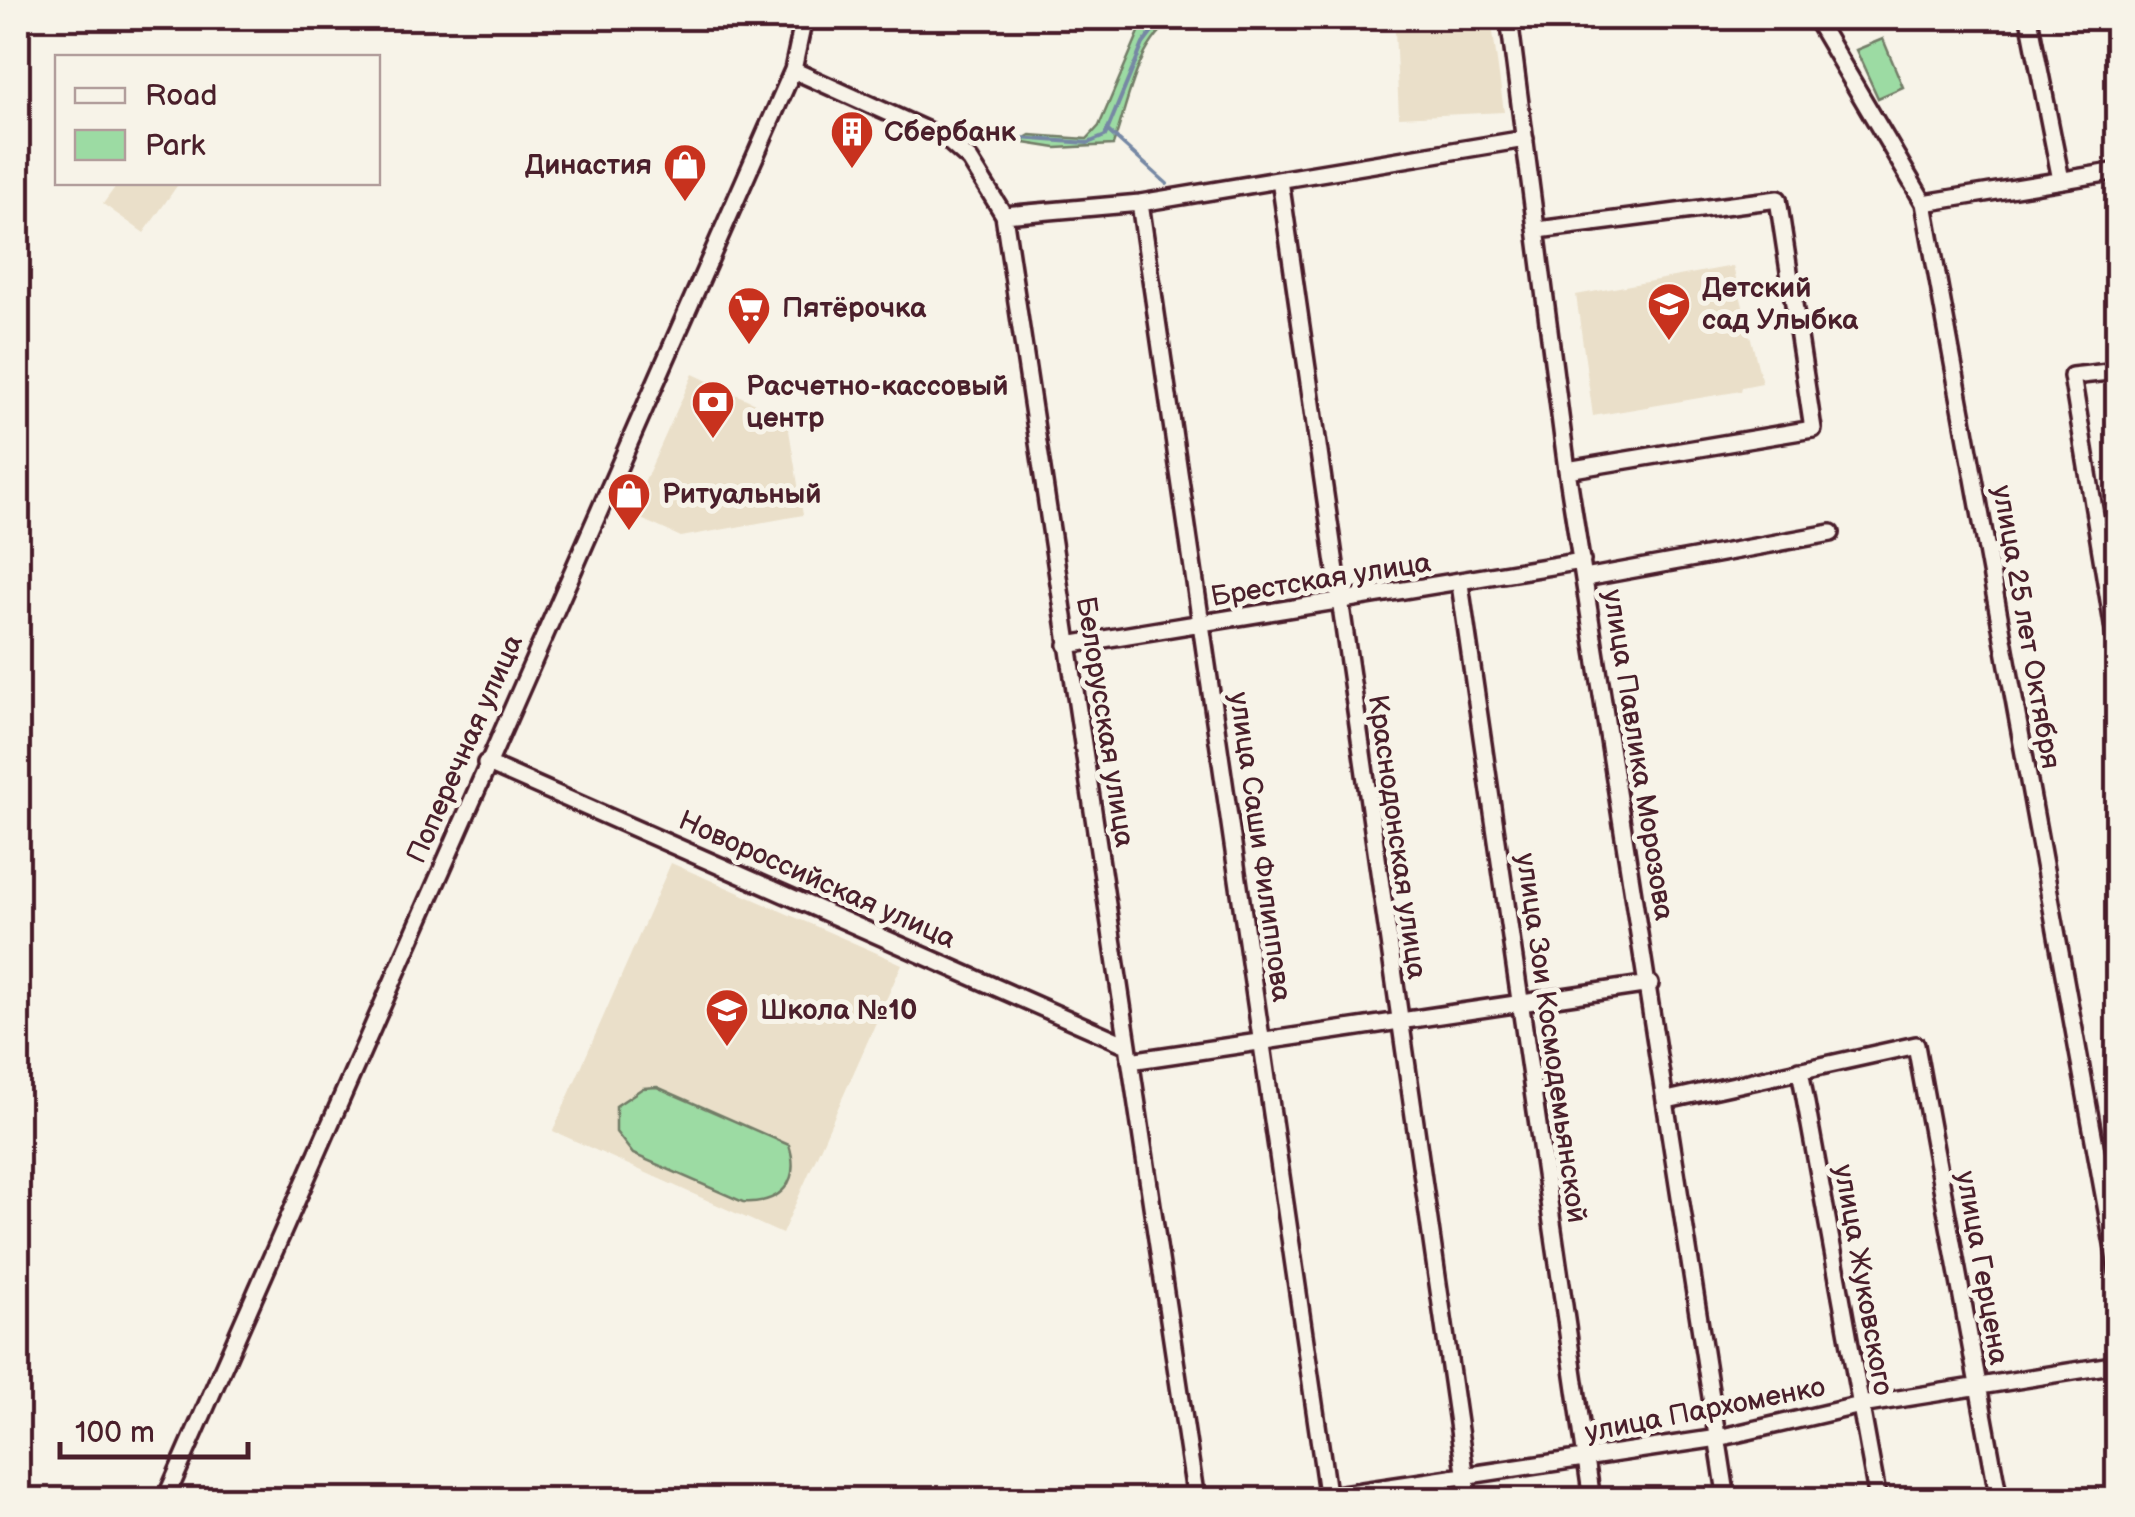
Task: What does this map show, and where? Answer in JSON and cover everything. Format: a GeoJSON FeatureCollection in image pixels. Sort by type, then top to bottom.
{"type":"FeatureCollection","features":[{"type":"Feature","properties":{"kind":"street","name":"Поперечная улица"},"geometry":{"type":"LineString","coordinates":[[165,1500],[792,70],[804,18]]}},
{"type":"Feature","properties":{"kind":"street","name":"улица Павлика Морозова"},"geometry":{"type":"LineString","coordinates":[[1509,18],[1567,470],[1650,984],[1727,1500]]}},
{"type":"Feature","properties":{"kind":"street","name":"улица 25 лет Октября"},"geometry":{"type":"LineString","coordinates":[[1815,18],[1924,203],[2118,1272]]}},
{"type":"Feature","properties":{"kind":"street"},"geometry":{"type":"LineString","coordinates":[[2029,18],[2061,180]]}},
{"type":"Feature","properties":{"kind":"street","name":"Белорусская улица"},"geometry":{"type":"LineString","coordinates":[[792,70],[946,139],[970,160],[1004,215],[1196,1500]]}},
{"type":"Feature","properties":{"kind":"street"},"geometry":{"type":"LineString","coordinates":[[1004,215],[1140,203],[1525,139]]}},
{"type":"Feature","properties":{"kind":"street"},"geometry":{"type":"LineString","coordinates":[[1924,203],[2118,171]]}},
{"type":"Feature","properties":{"kind":"street","name":"Краснодонская улица"},"geometry":{"type":"LineString","coordinates":[[1280,180],[1337,602],[1469,1500]]}},
{"type":"Feature","properties":{"kind":"street"},"geometry":{"type":"LineString","coordinates":[[1538,230],[1778,199],[1813,430],[1567,470]]}},
{"type":"Feature","properties":{"kind":"street","name":"улица Саши Филиппова"},"geometry":{"type":"LineString","coordinates":[[1140,203],[1328,1498]]}},
{"type":"Feature","properties":{"kind":"street"},"geometry":{"type":"LineString","coordinates":[[2118,370],[2072,376],[2118,655]]}},
{"type":"Feature","properties":{"kind":"street"},"geometry":{"type":"LineString","coordinates":[[1584,578],[1830,532]]}},
{"type":"Feature","properties":{"kind":"street","name":"Брестская улица"},"geometry":{"type":"LineString","coordinates":[[1067,645],[1460,584],[1582,561]]}},
{"type":"Feature","properties":{"kind":"street","name":"улица Зои Космодемьянской"},"geometry":{"type":"LineString","coordinates":[[1460,584],[1592,1500]]}},
{"type":"Feature","properties":{"kind":"street","name":"Новороссийская улица"},"geometry":{"type":"LineString","coordinates":[[486,763],[1128,1053]]}},
{"type":"Feature","properties":{"kind":"street"},"geometry":{"type":"LineString","coordinates":[[1128,1053],[1650,984]]}},
{"type":"Feature","properties":{"kind":"street","name":"улица Герцена"},"geometry":{"type":"LineString","coordinates":[[1800,1070],[1916,1045],[1998,1500]]}},
{"type":"Feature","properties":{"kind":"street"},"geometry":{"type":"LineString","coordinates":[[1667,1100],[1800,1070]]}},
{"type":"Feature","properties":{"kind":"street","name":"улица Жуковского"},"geometry":{"type":"LineString","coordinates":[[1800,1070],[1878,1500]]}},
{"type":"Feature","properties":{"kind":"street","name":"улица Пархоменко"},"geometry":{"type":"LineString","coordinates":[[1302,1500],[1718,1438],[1860,1405],[2118,1364]]}},
{"type":"Feature","properties":{"kind":"shaded area"},"geometry":{"type":"Polygon","coordinates":[[[1491,18],[1504,112],[1399,117],[1395,30],[1414,29],[1414,22],[1491,18]]]}},
{"type":"Feature","properties":{"kind":"shaded area"},"geometry":{"type":"Polygon","coordinates":[[[116,185],[178,185],[144,233],[103,204],[116,185]]]}},
{"type":"Feature","properties":{"kind":"shaded area","name":"Детский сад Улыбка"},"geometry":{"type":"Polygon","coordinates":[[[1733,266],[1762,383],[1742,387],[1741,391],[1593,416],[1576,295],[1733,266]]]}},
{"type":"Feature","properties":{"kind":"shaded area","name":"Расчетно-кассовый центр"},"geometry":{"type":"Polygon","coordinates":[[[693,374],[787,418],[803,515],[681,537],[630,514],[693,374]]]}},
{"type":"Feature","properties":{"kind":"shaded area","name":"Школа №10"},"geometry":{"type":"Polygon","coordinates":[[[671,863],[902,964],[782,1234],[553,1131],[671,863]]]}},
{"type":"Feature","properties":{"kind":"green space"},"geometry":{"type":"Polygon","coordinates":[[[1145,18],[1176,18],[1162,29],[1142,59],[1113,145],[1056,148],[1025,143],[1023,139],[1030,135],[1087,139],[1099,126],[1145,18]]]}},
{"type":"Feature","properties":{"kind":"green space"},"geometry":{"type":"Polygon","coordinates":[[[1883,39],[1903,87],[1878,98],[1856,50],[1883,39]]]}},
{"type":"Feature","properties":{"kind":"green space"},"geometry":{"type":"Polygon","coordinates":[[[657,1087],[789,1145],[792,1170],[785,1188],[768,1199],[743,1202],[633,1154],[616,1132],[616,1106],[643,1088],[657,1087]]]}},
{"type":"Feature","properties":{"kind":"waterway"},"geometry":{"type":"LineString","coordinates":[[976,135],[1088,143],[1105,136],[1143,44],[1163,18]]}},
{"type":"Feature","properties":{"kind":"waterway"},"geometry":{"type":"LineString","coordinates":[[1108,131],[1167,184]]}},
{"type":"Feature","properties":{"kind":"place","name":"Сбербанк"},"geometry":{"type":"Point","coordinates":[852,170]}},
{"type":"Feature","properties":{"kind":"place","name":"Династия"},"geometry":{"type":"Point","coordinates":[685,203]}},
{"type":"Feature","properties":{"kind":"place","name":"Детский сад Улыбка"},"geometry":{"type":"Point","coordinates":[1669,342]}},
{"type":"Feature","properties":{"kind":"place","name":"Пятёрочка"},"geometry":{"type":"Point","coordinates":[749,346]}},
{"type":"Feature","properties":{"kind":"place","name":"Расчетно-кассовый центр"},"geometry":{"type":"Point","coordinates":[713,440]}},
{"type":"Feature","properties":{"kind":"place","name":"Ритуальный"},"geometry":{"type":"Point","coordinates":[629,532]}},
{"type":"Feature","properties":{"kind":"place","name":"Школа №10"},"geometry":{"type":"Point","coordinates":[727,1048]}}]}
